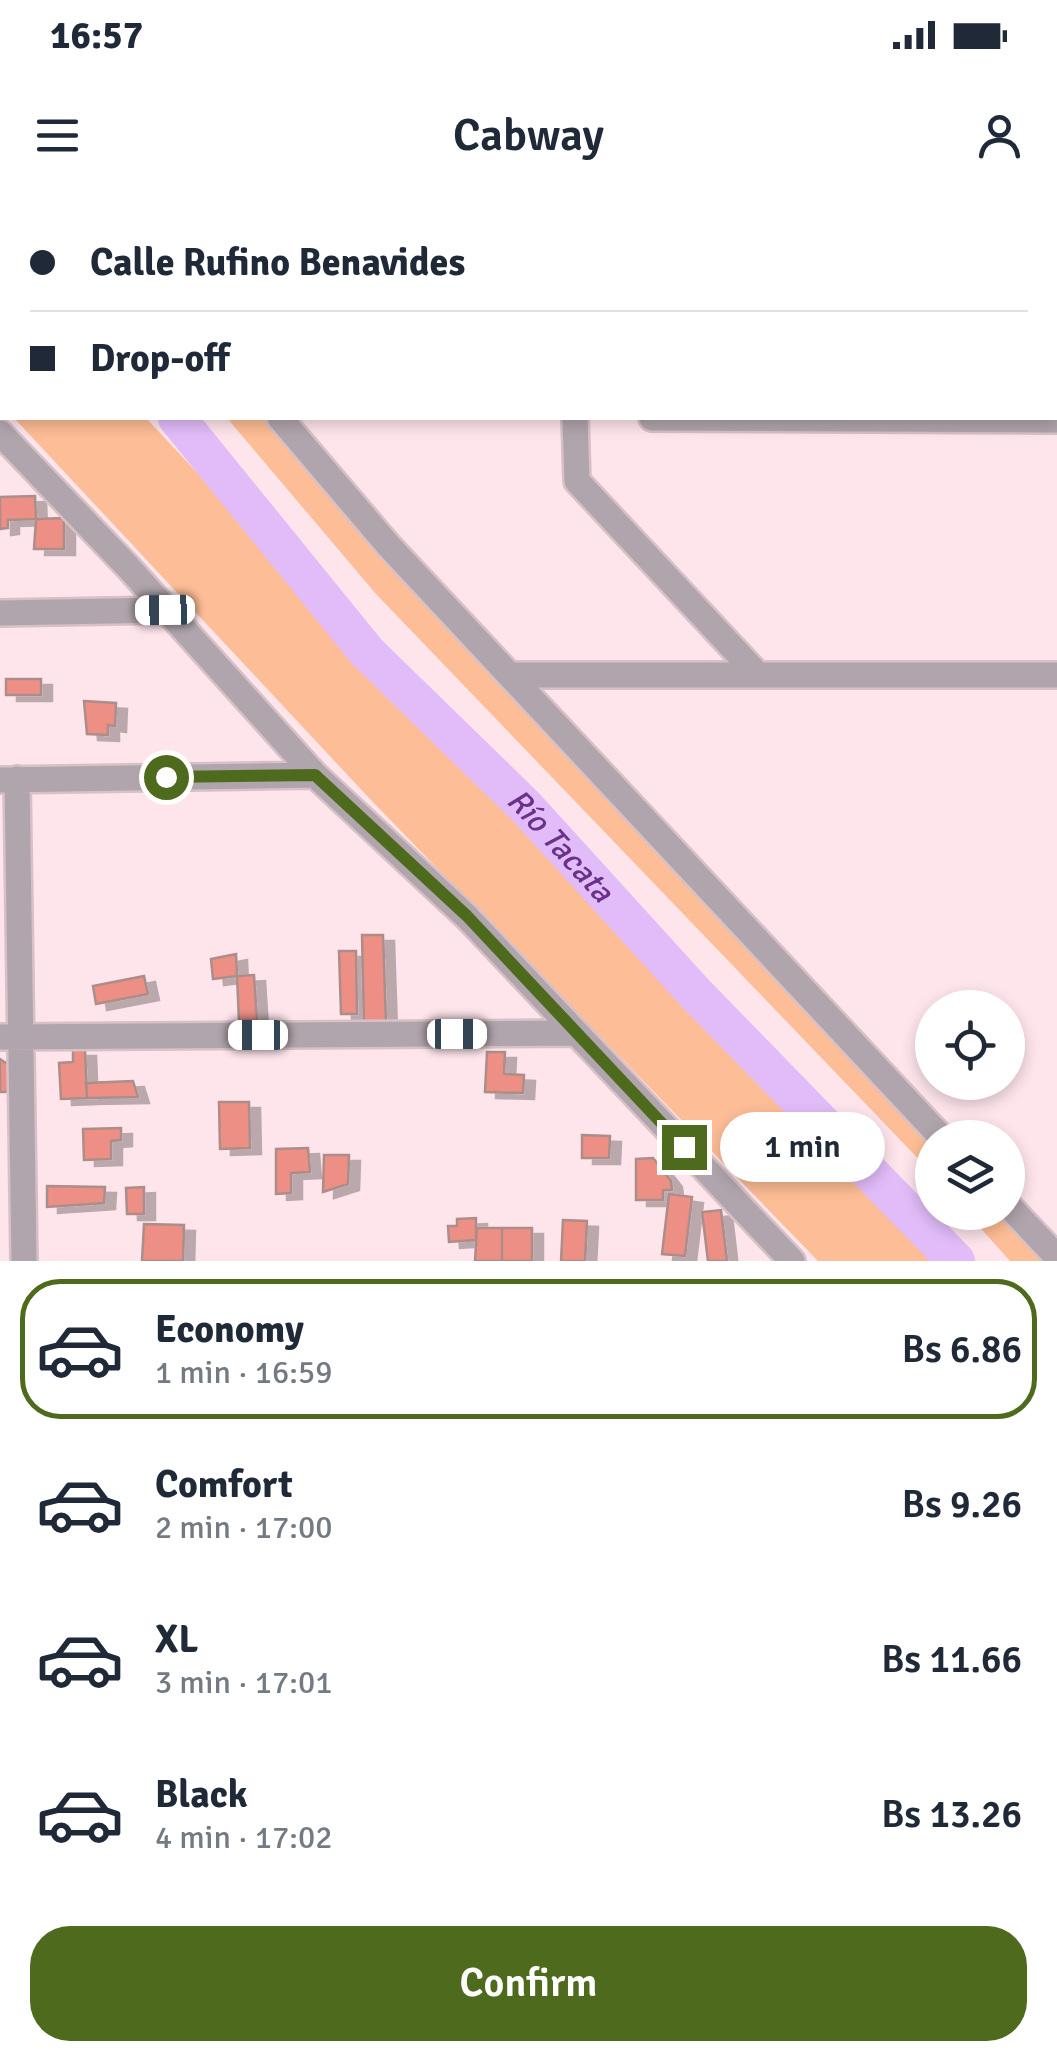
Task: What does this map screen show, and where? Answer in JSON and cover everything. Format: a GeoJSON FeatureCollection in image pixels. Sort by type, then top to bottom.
{"type":"FeatureCollection","features":[{"type":"Feature","properties":{"kind":"street"},"geometry":{"type":"LineString","coordinates":[[282,420],[388,545],[925,1120]]}},
{"type":"Feature","properties":{"kind":"street"},"geometry":{"type":"LineString","coordinates":[[575,420],[577,481],[758,675]]}},
{"type":"Feature","properties":{"kind":"street"},"geometry":{"type":"LineString","coordinates":[[0,433],[315,775],[467,916],[792,1261]]}},
{"type":"Feature","properties":{"kind":"street"},"geometry":{"type":"LineString","coordinates":[[0,613],[165,610]]}},
{"type":"Feature","properties":{"kind":"street"},"geometry":{"type":"LineString","coordinates":[[513,675],[1057,674]]}},
{"type":"Feature","properties":{"kind":"street"},"geometry":{"type":"LineString","coordinates":[[24,1261],[10,1037],[8,780],[315,775]]}},
{"type":"Feature","properties":{"kind":"street"},"geometry":{"type":"LineString","coordinates":[[10,1037],[576,1032]]}},
{"type":"Feature","properties":{"kind":"street"},"geometry":{"type":"LineString","coordinates":[[1025,1223],[1057,1256]]}},
{"type":"Feature","properties":{"kind":"shaded area"},"geometry":{"type":"Polygon","coordinates":[[[16,420],[148,420],[935,1261],[818,1261],[370,799],[16,420]]]}},
{"type":"Feature","properties":{"kind":"shaded area"},"geometry":{"type":"Polygon","coordinates":[[[229,420],[271,420],[917,1120],[915,1155],[376,594],[229,420]]]}},
{"type":"Feature","properties":{"kind":"shaded area"},"geometry":{"type":"Polygon","coordinates":[[[982,1230],[1019,1230],[1048,1261],[1010,1261],[982,1230]]]}},
{"type":"Feature","properties":{"kind":"building"},"geometry":{"type":"Polygon","coordinates":[[[35,496],[36,519],[8,520],[8,528],[0,529],[0,497],[35,496]]]}},
{"type":"Feature","properties":{"kind":"building"},"geometry":{"type":"Polygon","coordinates":[[[64,518],[64,549],[34,549],[36,519],[64,518]]]}},
{"type":"Feature","properties":{"kind":"building"},"geometry":{"type":"Polygon","coordinates":[[[6,679],[41,679],[41,695],[6,695],[6,679]]]}},
{"type":"Feature","properties":{"kind":"building"},"geometry":{"type":"Polygon","coordinates":[[[84,701],[116,703],[115,726],[108,725],[108,735],[87,734],[84,701]]]}},
{"type":"Feature","properties":{"kind":"building"},"geometry":{"type":"Polygon","coordinates":[[[362,935],[383,935],[386,1023],[364,1023],[362,935]]]}},
{"type":"Feature","properties":{"kind":"building"},"geometry":{"type":"Polygon","coordinates":[[[339,951],[356,951],[357,1014],[341,1014],[339,951]]]}},
{"type":"Feature","properties":{"kind":"building"},"geometry":{"type":"Polygon","coordinates":[[[236,954],[237,976],[213,979],[211,959],[236,954]]]}},
{"type":"Feature","properties":{"kind":"building"},"geometry":{"type":"Polygon","coordinates":[[[254,975],[257,1020],[239,1021],[237,976],[254,975]]]}},
{"type":"Feature","properties":{"kind":"building"},"geometry":{"type":"Polygon","coordinates":[[[144,976],[148,994],[96,1004],[93,986],[144,976]]]}},
{"type":"Feature","properties":{"kind":"building"},"geometry":{"type":"Polygon","coordinates":[[[73,1050],[85,1050],[87,1098],[61,1099],[59,1063],[73,1062],[73,1050]]]}},
{"type":"Feature","properties":{"kind":"building"},"geometry":{"type":"Polygon","coordinates":[[[487,1052],[505,1052],[504,1074],[524,1075],[523,1093],[485,1092],[487,1052]]]}},
{"type":"Feature","properties":{"kind":"building"},"geometry":{"type":"Polygon","coordinates":[[[0,1059],[10,1066],[9,1090],[5,1092],[0,1092],[0,1059]]]}},
{"type":"Feature","properties":{"kind":"building"},"geometry":{"type":"Polygon","coordinates":[[[133,1081],[138,1097],[87,1098],[86,1083],[133,1081]]]}},
{"type":"Feature","properties":{"kind":"building"},"geometry":{"type":"Polygon","coordinates":[[[219,1102],[249,1102],[250,1148],[220,1149],[219,1102]]]}},
{"type":"Feature","properties":{"kind":"building"},"geometry":{"type":"Polygon","coordinates":[[[121,1128],[121,1140],[111,1141],[111,1159],[84,1160],[83,1129],[121,1128]]]}},
{"type":"Feature","properties":{"kind":"building"},"geometry":{"type":"Polygon","coordinates":[[[582,1135],[610,1136],[609,1158],[582,1158],[582,1135]]]}},
{"type":"Feature","properties":{"kind":"building"},"geometry":{"type":"Polygon","coordinates":[[[308,1148],[310,1172],[291,1173],[291,1193],[276,1194],[276,1149],[308,1148]]]}},
{"type":"Feature","properties":{"kind":"building"},"geometry":{"type":"Polygon","coordinates":[[[324,1155],[349,1155],[348,1184],[323,1192],[324,1155]]]}},
{"type":"Feature","properties":{"kind":"building"},"geometry":{"type":"Polygon","coordinates":[[[653,1158],[671,1181],[672,1190],[663,1190],[663,1200],[636,1200],[636,1159],[653,1158]]]}},
{"type":"Feature","properties":{"kind":"building"},"geometry":{"type":"Polygon","coordinates":[[[47,1186],[105,1187],[104,1203],[47,1207],[47,1186]]]}},
{"type":"Feature","properties":{"kind":"building"},"geometry":{"type":"Polygon","coordinates":[[[144,1187],[144,1214],[127,1214],[126,1188],[144,1187]]]}},
{"type":"Feature","properties":{"kind":"building"},"geometry":{"type":"Polygon","coordinates":[[[669,1194],[692,1197],[685,1256],[662,1254],[669,1194]]]}},
{"type":"Feature","properties":{"kind":"building"},"geometry":{"type":"Polygon","coordinates":[[[721,1210],[727,1261],[708,1261],[702,1212],[721,1210]]]}},
{"type":"Feature","properties":{"kind":"building"},"geometry":{"type":"Polygon","coordinates":[[[476,1218],[476,1240],[449,1242],[448,1226],[457,1226],[457,1219],[476,1218]]]}},
{"type":"Feature","properties":{"kind":"building"},"geometry":{"type":"Polygon","coordinates":[[[563,1220],[587,1221],[585,1261],[561,1261],[563,1220]]]}},
{"type":"Feature","properties":{"kind":"building"},"geometry":{"type":"Polygon","coordinates":[[[144,1224],[184,1225],[183,1261],[142,1261],[144,1224]]]}},
{"type":"Feature","properties":{"kind":"building"},"geometry":{"type":"Polygon","coordinates":[[[477,1228],[502,1228],[502,1261],[475,1261],[477,1228]]]}},
{"type":"Feature","properties":{"kind":"building"},"geometry":{"type":"Polygon","coordinates":[[[502,1228],[532,1228],[532,1261],[502,1261],[502,1228]]]}},
{"type":"Feature","properties":{"kind":"waterway","name":"Río Tacata"},"geometry":{"type":"LineString","coordinates":[[179,420],[367,652],[525,806],[695,993],[956,1261]]}},
{"type":"Feature","properties":{"kind":"route"},"geometry":{"type":"LineString","coordinates":[[166,777],[315,775],[467,916],[684,1147]]}}]}
